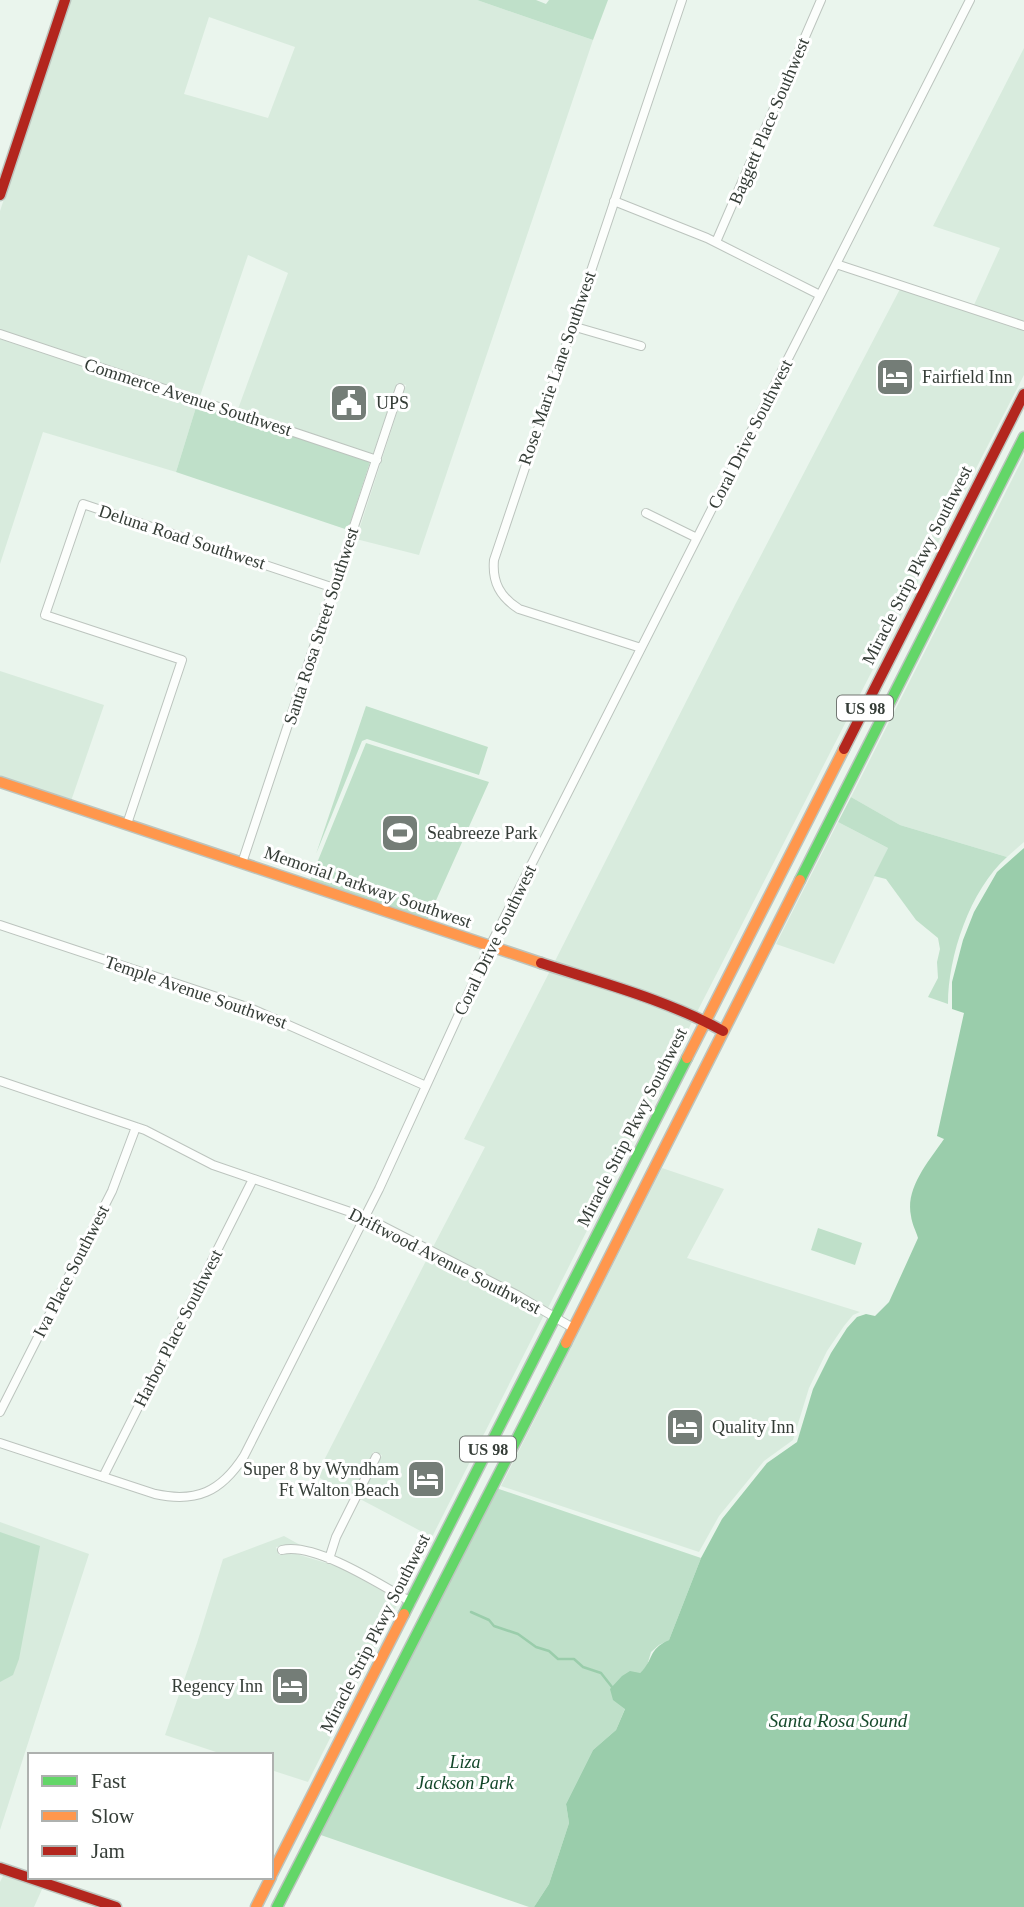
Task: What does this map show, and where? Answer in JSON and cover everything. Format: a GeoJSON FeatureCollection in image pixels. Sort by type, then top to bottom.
{"type":"FeatureCollection","features":[{"type":"Feature","properties":{"kind":"main road"},"geometry":{"type":"LineString","coordinates":[[0,195],[65,0]]}},
{"type":"Feature","properties":{"kind":"main road","name":"Miracle Strip Pkwy Southwest"},"geometry":{"type":"LineString","coordinates":[[273,1873],[1024,394]]}},
{"type":"Feature","properties":{"kind":"main road","name":"Miracle Strip Pkwy Southwest"},"geometry":{"type":"LineString","coordinates":[[277,1907],[1024,437]]}},
{"type":"Feature","properties":{"kind":"main road","name":"Memorial Parkway Southwest"},"geometry":{"type":"LineString","coordinates":[[0,782],[656,1001],[723,1031]]}},
{"type":"Feature","properties":{"kind":"main road"},"geometry":{"type":"LineString","coordinates":[[0,1868],[28,1877]]}},
{"type":"Feature","properties":{"kind":"main road"},"geometry":{"type":"LineString","coordinates":[[33,1879],[116,1907]]}},
{"type":"Feature","properties":{"kind":"main road","name":"Miracle Strip Pkwy Southwest"},"geometry":{"type":"LineString","coordinates":[[256,1907],[270,1879]]}},
{"type":"Feature","properties":{"kind":"street","name":"Rose Marie Lane Southwest"},"geometry":{"type":"LineString","coordinates":[[641,648],[519,609],[503,597],[495,582],[494,560],[682,0]]}},
{"type":"Feature","properties":{"kind":"street","name":"Baggett Place Southwest"},"geometry":{"type":"LineString","coordinates":[[716,242],[821,0]]}},
{"type":"Feature","properties":{"kind":"street","name":"Coral Drive Southwest"},"geometry":{"type":"LineString","coordinates":[[0,1443],[155,1494],[178,1498],[201,1494],[227,1480],[244,1457],[365,1217],[490,946],[970,0]]}},
{"type":"Feature","properties":{"kind":"street"},"geometry":{"type":"LineString","coordinates":[[614,201],[716,242],[820,295]]}},
{"type":"Feature","properties":{"kind":"street"},"geometry":{"type":"LineString","coordinates":[[836,264],[1024,326]]}},
{"type":"Feature","properties":{"kind":"street"},"geometry":{"type":"LineString","coordinates":[[572,326],[641,346]]}},
{"type":"Feature","properties":{"kind":"street","name":"Commerce Avenue Southwest"},"geometry":{"type":"LineString","coordinates":[[0,334],[377,460]]}},
{"type":"Feature","properties":{"kind":"street","name":"Santa Rosa Street Southwest"},"geometry":{"type":"LineString","coordinates":[[242,863],[400,388]]}},
{"type":"Feature","properties":{"kind":"street","name":"Deluna Road Southwest"},"geometry":{"type":"LineString","coordinates":[[127,824],[182,660],[45,615],[83,504],[334,588]]}},
{"type":"Feature","properties":{"kind":"street"},"geometry":{"type":"LineString","coordinates":[[646,513],[697,538]]}},
{"type":"Feature","properties":{"kind":"street","name":"Temple Avenue Southwest"},"geometry":{"type":"LineString","coordinates":[[0,925],[250,1008],[426,1086]]}},
{"type":"Feature","properties":{"kind":"street","name":"Driftwood Avenue Southwest"},"geometry":{"type":"LineString","coordinates":[[0,1081],[136,1127],[198,1158],[365,1217],[517,1295],[573,1328]]}},
{"type":"Feature","properties":{"kind":"street","name":"Iva Place Southwest"},"geometry":{"type":"LineString","coordinates":[[0,1412],[112,1191],[136,1127]]}},
{"type":"Feature","properties":{"kind":"street","name":"Harbor Place Southwest"},"geometry":{"type":"LineString","coordinates":[[103,1477],[253,1179]]}},
{"type":"Feature","properties":{"kind":"street"},"geometry":{"type":"LineString","coordinates":[[329,1559],[336,1537],[376,1457]]}},
{"type":"Feature","properties":{"kind":"street"},"geometry":{"type":"LineString","coordinates":[[282,1550],[293,1548],[346,1565],[411,1602]]}},
{"type":"Feature","properties":{"kind":"shaded area"},"geometry":{"type":"Polygon","coordinates":[[[70,0],[477,0],[593,40],[419,555],[356,539],[406,385],[397,383],[373,454],[238,409],[288,273],[248,255],[200,396],[0,330],[0,211],[70,0]],[[209,17],[184,94],[268,118],[295,47],[209,17]]]}},
{"type":"Feature","properties":{"kind":"shaded area"},"geometry":{"type":"Polygon","coordinates":[[[1024,48],[1024,322],[974,305],[1000,248],[933,226],[1024,48]]]}},
{"type":"Feature","properties":{"kind":"shaded area"},"geometry":{"type":"Polygon","coordinates":[[[900,289],[1024,331],[1024,375],[697,1012],[554,963],[736,603],[900,289]]]}},
{"type":"Feature","properties":{"kind":"shaded area"},"geometry":{"type":"Polygon","coordinates":[[[0,339],[197,404],[176,472],[43,432],[0,564],[0,339]]]}},
{"type":"Feature","properties":{"kind":"shaded area"},"geometry":{"type":"Polygon","coordinates":[[[1024,456],[1024,842],[1007,857],[900,825],[851,797],[1024,456]]]}},
{"type":"Feature","properties":{"kind":"shaded area"},"geometry":{"type":"Polygon","coordinates":[[[0,671],[104,705],[71,801],[0,777],[0,671]]]}},
{"type":"Feature","properties":{"kind":"shaded area"},"geometry":{"type":"Polygon","coordinates":[[[838,822],[888,848],[834,964],[776,944],[838,822]]]}},
{"type":"Feature","properties":{"kind":"shaded area"},"geometry":{"type":"Polygon","coordinates":[[[550,971],[693,1020],[548,1308],[433,1247],[485,1147],[464,1139],[550,971]]]}},
{"type":"Feature","properties":{"kind":"shaded area"},"geometry":{"type":"Polygon","coordinates":[[[662,1168],[724,1189],[687,1258],[860,1312],[853,1315],[827,1351],[809,1388],[793,1440],[764,1461],[719,1516],[699,1552],[501,1486],[662,1168]]]}},
{"type":"Feature","properties":{"kind":"shaded area"},"geometry":{"type":"Polygon","coordinates":[[[429,1255],[544,1315],[432,1537],[360,1499],[382,1455],[373,1452],[352,1495],[316,1476],[429,1255]]]}},
{"type":"Feature","properties":{"kind":"shaded area"},"geometry":{"type":"Polygon","coordinates":[[[0,1522],[89,1554],[0,1830],[0,1522]]]}},
{"type":"Feature","properties":{"kind":"shaded area"},"geometry":{"type":"Polygon","coordinates":[[[284,1536],[302,1546],[294,1544],[276,1547],[279,1555],[293,1553],[343,1568],[399,1601],[308,1782],[273,1771],[273,1753],[219,1753],[165,1735],[223,1559],[284,1536]]]}},
{"type":"Feature","properties":{"kind":"shaded area"},"geometry":{"type":"Polygon","coordinates":[[[4,1874],[43,1887],[34,1907],[0,1907],[0,1882],[4,1874]]]}},
{"type":"Feature","properties":{"kind":"green space"},"geometry":{"type":"Polygon","coordinates":[[[477,0],[536,0],[546,4],[549,0],[608,0],[593,40],[477,0]]]}},
{"type":"Feature","properties":{"kind":"green space"},"geometry":{"type":"Polygon","coordinates":[[[197,404],[370,462],[348,530],[176,472],[197,404]]]}},
{"type":"Feature","properties":{"kind":"green space"},"geometry":{"type":"Polygon","coordinates":[[[366,706],[488,747],[479,775],[367,739],[362,741],[316,854],[366,706]]]}},
{"type":"Feature","properties":{"kind":"green space","name":"Seabreeze Park"},"geometry":{"type":"Polygon","coordinates":[[[366,743],[489,782],[425,925],[308,885],[366,743]]]}},
{"type":"Feature","properties":{"kind":"green space"},"geometry":{"type":"Polygon","coordinates":[[[851,797],[900,825],[1007,857],[982,887],[972,905],[952,965],[948,1004],[928,997],[938,978],[938,938],[916,920],[886,879],[874,876],[888,848],[838,822],[851,797]]]}},
{"type":"Feature","properties":{"kind":"green space"},"geometry":{"type":"Polygon","coordinates":[[[818,1228],[862,1243],[855,1265],[811,1250],[818,1228]]]}},
{"type":"Feature","properties":{"kind":"green space","name":"Liza Jackson Park"},"geometry":{"type":"Polygon","coordinates":[[[493,1487],[701,1558],[669,1640],[651,1652],[616,1730],[593,1750],[566,1804],[569,1823],[549,1884],[534,1907],[315,1833],[493,1487]]]}},
{"type":"Feature","properties":{"kind":"green space"},"geometry":{"type":"Polygon","coordinates":[[[0,1532],[40,1546],[19,1659],[13,1675],[0,1682],[0,1532]]]}},
{"type":"Feature","properties":{"kind":"water","name":"Santa Rosa Sound"},"geometry":{"type":"Polygon","coordinates":[[[1024,848],[1024,1907],[534,1907],[549,1884],[569,1823],[566,1804],[593,1750],[616,1730],[625,1709],[613,1700],[610,1689],[630,1671],[640,1673],[657,1647],[669,1640],[701,1558],[722,1519],[767,1463],[797,1442],[813,1389],[847,1328],[857,1317],[866,1314],[875,1316],[889,1302],[918,1238],[910,1206],[915,1185],[944,1139],[937,1136],[964,1013],[952,1009],[952,982],[963,940],[974,912],[997,872],[1024,848]]]}},
{"type":"Feature","properties":{"kind":"waterway"},"geometry":{"type":"LineString","coordinates":[[471,1612],[489,1620],[494,1626],[518,1634],[558,1659],[574,1659],[583,1667],[601,1673],[612,1687]]}},
{"type":"Feature","properties":{"kind":"traffic: fast"},"geometry":{"type":"LineString","coordinates":[[800,880],[1024,437]]}},
{"type":"Feature","properties":{"kind":"traffic: fast"},"geometry":{"type":"LineString","coordinates":[[404,1614],[687,1058]]}},
{"type":"Feature","properties":{"kind":"traffic: fast"},"geometry":{"type":"LineString","coordinates":[[277,1907],[566,1343]]}},
{"type":"Feature","properties":{"kind":"traffic: slow"},"geometry":{"type":"LineString","coordinates":[[687,1058],[844,749]]}},
{"type":"Feature","properties":{"kind":"traffic: slow"},"geometry":{"type":"LineString","coordinates":[[0,782],[541,963]]}},
{"type":"Feature","properties":{"kind":"traffic: slow"},"geometry":{"type":"LineString","coordinates":[[566,1343],[800,880]]}},
{"type":"Feature","properties":{"kind":"traffic: slow"},"geometry":{"type":"LineString","coordinates":[[273,1872],[404,1614]]}},
{"type":"Feature","properties":{"kind":"traffic: slow"},"geometry":{"type":"LineString","coordinates":[[256,1907],[270,1879]]}},
{"type":"Feature","properties":{"kind":"traffic: jam"},"geometry":{"type":"LineString","coordinates":[[0,195],[65,0]]}},
{"type":"Feature","properties":{"kind":"traffic: jam"},"geometry":{"type":"LineString","coordinates":[[844,749],[1024,394]]}},
{"type":"Feature","properties":{"kind":"traffic: jam"},"geometry":{"type":"LineString","coordinates":[[541,963],[657,1001],[723,1031]]}},
{"type":"Feature","properties":{"kind":"traffic: jam"},"geometry":{"type":"LineString","coordinates":[[0,1868],[28,1877]]}},
{"type":"Feature","properties":{"kind":"traffic: jam"},"geometry":{"type":"LineString","coordinates":[[33,1879],[116,1907]]}},
{"type":"Feature","properties":{"kind":"place","name":"Fairfield Inn"},"geometry":{"type":"Point","coordinates":[895,377]}},
{"type":"Feature","properties":{"kind":"place","name":"UPS"},"geometry":{"type":"Point","coordinates":[349,403]}},
{"type":"Feature","properties":{"kind":"place","name":"Seabreeze Park"},"geometry":{"type":"Point","coordinates":[400,833]}},
{"type":"Feature","properties":{"kind":"place","name":"Quality Inn"},"geometry":{"type":"Point","coordinates":[685,1427]}},
{"type":"Feature","properties":{"kind":"place","name":"Super 8 by Wyndham Ft Walton Beach"},"geometry":{"type":"Point","coordinates":[426,1479]}},
{"type":"Feature","properties":{"kind":"place","name":"Regency Inn"},"geometry":{"type":"Point","coordinates":[290,1686]}}]}
